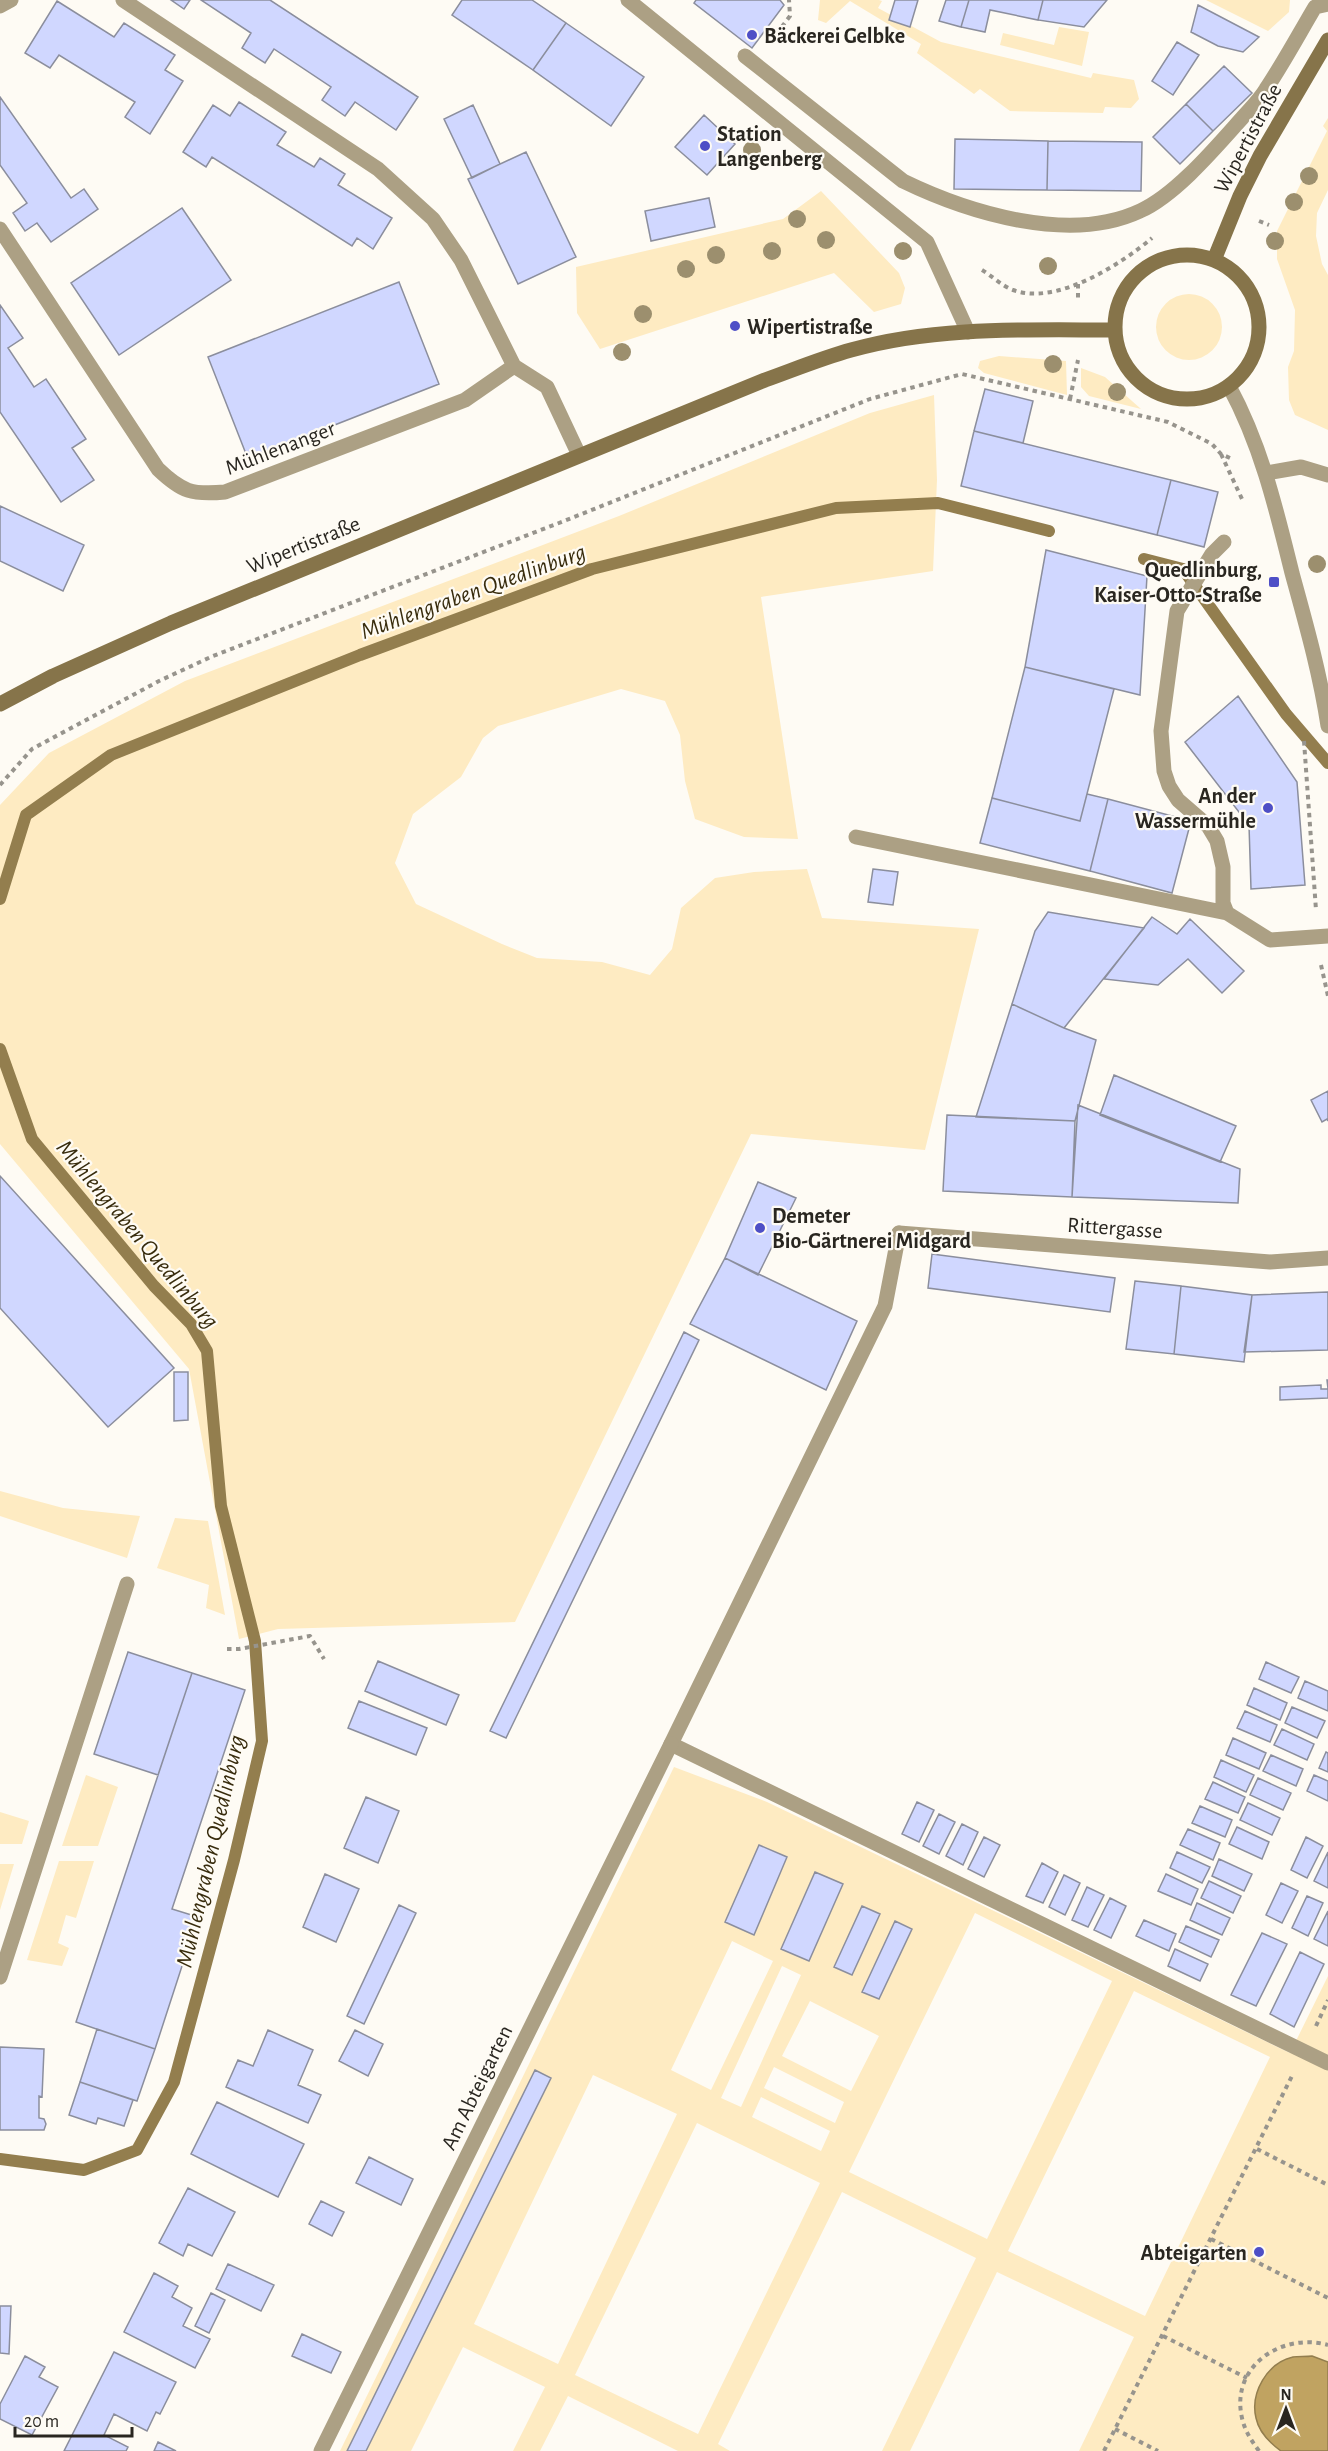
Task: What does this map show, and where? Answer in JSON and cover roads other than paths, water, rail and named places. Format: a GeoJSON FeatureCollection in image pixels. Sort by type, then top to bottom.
{"type":"FeatureCollection","features":[{"type":"Feature","properties":{"kind":"street"},"geometry":{"type":"LineString","coordinates":[[0,6],[11,0]]}},
{"type":"Feature","properties":{"kind":"street"},"geometry":{"type":"LineString","coordinates":[[123,0],[378,169],[433,219],[461,260],[514,366],[547,387],[579,455]]}},
{"type":"Feature","properties":{"kind":"street"},"geometry":{"type":"LineString","coordinates":[[628,0],[927,242],[968,332]]}},
{"type":"Feature","properties":{"kind":"street"},"geometry":{"type":"LineString","coordinates":[[750,60],[903,182],[964,207],[1014,220],[1100,224],[1142,211],[1184,179],[1265,91],[1315,7],[1328,3]]}},
{"type":"Feature","properties":{"kind":"street","name":"Wipertistraße"},"geometry":{"type":"LineString","coordinates":[[1214,260],[1240,196],[1260,156],[1328,40]]}},
{"type":"Feature","properties":{"kind":"street","name":"Mühlenanger"},"geometry":{"type":"LineString","coordinates":[[0,230],[158,469],[175,485],[199,494],[225,492],[465,400],[514,366]]}},
{"type":"Feature","properties":{"kind":"street"},"geometry":{"type":"LineString","coordinates":[[1178,255],[1202,256],[1214,260],[1233,272],[1248,288],[1259,319],[1258,341],[1250,362],[1229,386],[1207,396],[1184,400],[1160,394],[1131,374],[1119,354],[1114,330],[1117,306],[1128,285],[1145,268],[1178,255]]}},
{"type":"Feature","properties":{"kind":"street","name":"Wipertistraße"},"geometry":{"type":"LineString","coordinates":[[0,704],[53,676],[171,623],[765,380],[851,350],[887,342],[968,332],[1114,330]]}},
{"type":"Feature","properties":{"kind":"street"},"geometry":{"type":"LineString","coordinates":[[1229,386],[1249,426],[1267,473],[1314,650],[1328,726]]}},
{"type":"Feature","properties":{"kind":"street"},"geometry":{"type":"LineString","coordinates":[[1267,473],[1300,467],[1328,475]]}},
{"type":"Feature","properties":{"kind":"street"},"geometry":{"type":"LineString","coordinates":[[1224,542],[1212,555],[1177,611],[1161,731],[1164,771],[1169,786],[1178,800],[1208,826],[1217,841],[1222,860],[1223,903],[1227,913]]}},
{"type":"Feature","properties":{"kind":"street"},"geometry":{"type":"LineString","coordinates":[[856,837],[1227,913],[1270,940],[1323,936]]}},
{"type":"Feature","properties":{"kind":"street","name":"Rittergasse"},"geometry":{"type":"LineString","coordinates":[[899,1233],[1270,1262],[1328,1258]]}},
{"type":"Feature","properties":{"kind":"street","name":"Am Abteigarten"},"geometry":{"type":"LineString","coordinates":[[321,2451],[885,1306],[899,1233]]}},
{"type":"Feature","properties":{"kind":"street"},"geometry":{"type":"LineString","coordinates":[[0,1977],[127,1584]]}},
{"type":"Feature","properties":{"kind":"street"},"geometry":{"type":"LineString","coordinates":[[671,1743],[1328,2063]]}},
{"type":"Feature","properties":{"kind":"waterway","name":"Mühlengraben Quedlinburg"},"geometry":{"type":"LineString","coordinates":[[0,899],[26,815],[111,755],[360,655],[592,569],[836,508],[938,503],[1049,531]]}},
{"type":"Feature","properties":{"kind":"waterway","name":"Mühlengraben Quedlinburg"},"geometry":{"type":"LineString","coordinates":[[1144,559],[1183,569],[1286,714],[1328,763]]}},
{"type":"Feature","properties":{"kind":"waterway","name":"Mühlengraben Quedlinburg"},"geometry":{"type":"LineString","coordinates":[[0,1049],[32,1139],[154,1286],[191,1324],[207,1351],[221,1506],[255,1641],[262,1741],[234,1860],[174,2082],[137,2150],[84,2170],[0,2159]]}},
{"type":"Feature","properties":{"kind":"place","name":"Bäckerei Gelbke"},"geometry":{"type":"Point","coordinates":[752,35]}},
{"type":"Feature","properties":{"kind":"place","name":"Station Langenberg"},"geometry":{"type":"Point","coordinates":[705,146]}},
{"type":"Feature","properties":{"kind":"place","name":"Wipertistraße"},"geometry":{"type":"Point","coordinates":[735,326]}},
{"type":"Feature","properties":{"kind":"place","name":"Quedlinburg, Kaiser-Otto-Straße"},"geometry":{"type":"Point","coordinates":[1274,582]}},
{"type":"Feature","properties":{"kind":"place","name":"An der Wassermühle"},"geometry":{"type":"Point","coordinates":[1268,808]}},
{"type":"Feature","properties":{"kind":"place","name":"Demeter Bio-Gärtnerei Midgard"},"geometry":{"type":"Point","coordinates":[760,1228]}},
{"type":"Feature","properties":{"kind":"place","name":"Abteigarten"},"geometry":{"type":"Point","coordinates":[1259,2252]}}]}
